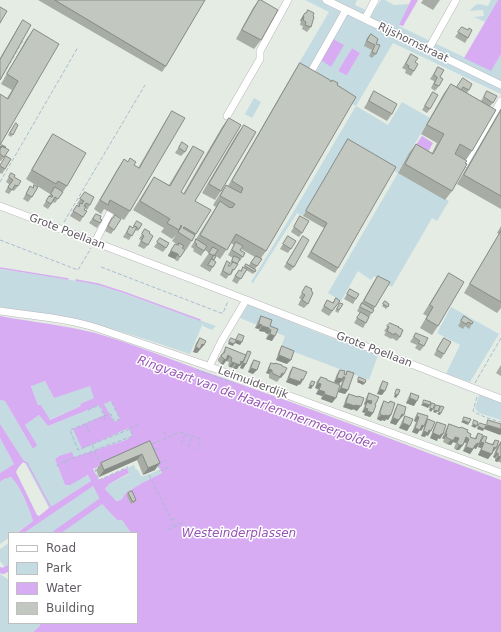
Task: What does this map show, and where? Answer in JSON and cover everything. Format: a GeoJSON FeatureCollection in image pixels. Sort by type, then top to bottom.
{"type":"FeatureCollection","features":[{"type":"Feature","properties":{"kind":"street"},"geometry":{"type":"LineString","coordinates":[[227,116],[260,58],[260,51],[288,0]]}},
{"type":"Feature","properties":{"kind":"street","name":"Rijshornstraat"},"geometry":{"type":"LineString","coordinates":[[326,0],[501,85]]}},
{"type":"Feature","properties":{"kind":"street"},"geometry":{"type":"LineString","coordinates":[[365,19],[375,0]]}},
{"type":"Feature","properties":{"kind":"street"},"geometry":{"type":"LineString","coordinates":[[428,50],[456,0]]}},
{"type":"Feature","properties":{"kind":"street"},"geometry":{"type":"LineString","coordinates":[[312,70],[346,10]]}},
{"type":"Feature","properties":{"kind":"street"},"geometry":{"type":"LineString","coordinates":[[453,161],[459,165],[465,164],[501,101]]}},
{"type":"Feature","properties":{"kind":"street","name":"Grote Poellaan"},"geometry":{"type":"LineString","coordinates":[[0,206],[501,399]]}},
{"type":"Feature","properties":{"kind":"street"},"geometry":{"type":"LineString","coordinates":[[94,242],[110,213]]}},
{"type":"Feature","properties":{"kind":"street"},"geometry":{"type":"LineString","coordinates":[[209,367],[221,342],[246,300]]}},
{"type":"Feature","properties":{"kind":"street","name":"Leimuiderdijk"},"geometry":{"type":"LineString","coordinates":[[0,311],[44,319],[86,324],[126,337],[501,473]]}},
{"type":"Feature","properties":{"kind":"path"},"geometry":{"type":"LineString","coordinates":[[0,80],[23,41]]}},
{"type":"Feature","properties":{"kind":"path"},"geometry":{"type":"LineString","coordinates":[[0,182],[78,47]]}},
{"type":"Feature","properties":{"kind":"path"},"geometry":{"type":"LineString","coordinates":[[60,228],[145,85]]}},
{"type":"Feature","properties":{"kind":"path"},"geometry":{"type":"LineString","coordinates":[[0,240],[78,270],[94,242]]}},
{"type":"Feature","properties":{"kind":"path"},"geometry":{"type":"LineString","coordinates":[[101,267],[221,313],[223,313],[231,294]]}},
{"type":"Feature","properties":{"kind":"path"},"geometry":{"type":"LineString","coordinates":[[501,338],[476,389],[473,411],[488,419],[501,422]]}},
{"type":"Feature","properties":{"kind":"path"},"geometry":{"type":"LineString","coordinates":[[196,370],[234,383]]}},
{"type":"Feature","properties":{"kind":"path"},"geometry":{"type":"LineString","coordinates":[[111,401],[120,419],[114,421],[111,414],[70,430],[78,450],[130,429],[140,423]]}},
{"type":"Feature","properties":{"kind":"path"},"geometry":{"type":"LineString","coordinates":[[88,410],[99,405],[105,420]]}},
{"type":"Feature","properties":{"kind":"path"},"geometry":{"type":"LineString","coordinates":[[98,419],[99,423]]}},
{"type":"Feature","properties":{"kind":"path"},"geometry":{"type":"LineString","coordinates":[[92,421],[93,425]]}},
{"type":"Feature","properties":{"kind":"path"},"geometry":{"type":"LineString","coordinates":[[86,424],[89,433]]}},
{"type":"Feature","properties":{"kind":"path"},"geometry":{"type":"LineString","coordinates":[[79,426],[81,430]]}},
{"type":"Feature","properties":{"kind":"path"},"geometry":{"type":"LineString","coordinates":[[56,466],[70,459],[133,436],[130,429]]}},
{"type":"Feature","properties":{"kind":"path"},"geometry":{"type":"LineString","coordinates":[[163,431],[166,438]]}},
{"type":"Feature","properties":{"kind":"path"},"geometry":{"type":"LineString","coordinates":[[150,445],[180,432],[200,439],[196,450]]}},
{"type":"Feature","properties":{"kind":"path"},"geometry":{"type":"LineString","coordinates":[[181,444],[185,434]]}},
{"type":"Feature","properties":{"kind":"path"},"geometry":{"type":"LineString","coordinates":[[188,447],[192,436]]}},
{"type":"Feature","properties":{"kind":"path"},"geometry":{"type":"LineString","coordinates":[[92,445],[102,466],[94,470],[99,480],[128,467]]}},
{"type":"Feature","properties":{"kind":"path"},"geometry":{"type":"LineString","coordinates":[[152,451],[159,448]]}},
{"type":"Feature","properties":{"kind":"path"},"geometry":{"type":"LineString","coordinates":[[89,452],[92,459]]}},
{"type":"Feature","properties":{"kind":"path"},"geometry":{"type":"LineString","coordinates":[[166,460],[158,464],[160,471],[172,466]]}},
{"type":"Feature","properties":{"kind":"path"},"geometry":{"type":"LineString","coordinates":[[65,461],[68,468]]}},
{"type":"Feature","properties":{"kind":"path"},"geometry":{"type":"LineString","coordinates":[[149,475],[175,527]]}},
{"type":"Feature","properties":{"kind":"path"},"geometry":{"type":"LineString","coordinates":[[152,483],[156,481]]}},
{"type":"Feature","properties":{"kind":"path"},"geometry":{"type":"LineString","coordinates":[[157,498],[162,493]]}},
{"type":"Feature","properties":{"kind":"path"},"geometry":{"type":"LineString","coordinates":[[160,504],[165,500]]}},
{"type":"Feature","properties":{"kind":"path"},"geometry":{"type":"LineString","coordinates":[[163,510],[168,506]]}},
{"type":"Feature","properties":{"kind":"path"},"geometry":{"type":"LineString","coordinates":[[166,516],[172,512]]}},
{"type":"Feature","properties":{"kind":"path"},"geometry":{"type":"LineString","coordinates":[[168,522],[177,518]]}},
{"type":"Feature","properties":{"kind":"path"},"geometry":{"type":"LineString","coordinates":[[168,530],[184,522]]}},
{"type":"Feature","properties":{"kind":"green space"},"geometry":{"type":"Polygon","coordinates":[[[305,0],[321,0],[501,88],[501,94],[393,43],[356,106],[295,70],[329,12],[305,0]],[[352,48],[338,71],[347,75],[360,53],[352,48]]]}},
{"type":"Feature","properties":{"kind":"green space"},"geometry":{"type":"Polygon","coordinates":[[[334,0],[357,0],[355,5],[372,13],[381,0],[385,0],[394,5],[409,4],[399,26],[491,70],[501,54],[501,82],[334,0]]]}},
{"type":"Feature","properties":{"kind":"green space"},"geometry":{"type":"Polygon","coordinates":[[[491,0],[498,0],[485,22],[474,17],[484,16],[483,10],[469,11],[477,4],[488,6],[491,0]]]}},
{"type":"Feature","properties":{"kind":"green space"},"geometry":{"type":"Polygon","coordinates":[[[254,98],[261,102],[252,118],[245,114],[254,98]]]}},
{"type":"Feature","properties":{"kind":"green space"},"geometry":{"type":"Polygon","coordinates":[[[402,102],[430,118],[398,172],[449,201],[437,221],[432,218],[392,287],[374,276],[371,280],[358,271],[341,301],[328,293],[398,173],[346,142],[303,216],[297,213],[253,283],[251,282],[356,106],[388,125],[402,102]]]}},
{"type":"Feature","properties":{"kind":"green space"},"geometry":{"type":"Polygon","coordinates":[[[0,269],[97,284],[216,326],[212,330],[203,326],[203,323],[190,354],[132,335],[73,319],[0,307],[0,269]]]}},
{"type":"Feature","properties":{"kind":"green space"},"geometry":{"type":"Polygon","coordinates":[[[248,305],[378,355],[369,380],[281,347],[285,336],[240,318],[248,305]]]}},
{"type":"Feature","properties":{"kind":"green space"},"geometry":{"type":"Polygon","coordinates":[[[451,307],[499,334],[470,382],[446,374],[460,345],[437,333],[451,307]]]}},
{"type":"Feature","properties":{"kind":"green space"},"geometry":{"type":"Polygon","coordinates":[[[45,381],[54,398],[90,386],[95,398],[49,420],[41,405],[38,405],[31,385],[45,381]]]}},
{"type":"Feature","properties":{"kind":"green space"},"geometry":{"type":"Polygon","coordinates":[[[481,394],[501,402],[501,420],[479,413],[475,408],[481,394]]]}},
{"type":"Feature","properties":{"kind":"green space"},"geometry":{"type":"Polygon","coordinates":[[[0,400],[5,401],[33,449],[36,445],[25,425],[39,415],[48,426],[100,405],[104,415],[74,429],[82,449],[129,428],[132,436],[126,440],[74,457],[59,456],[55,459],[65,485],[89,475],[91,481],[49,508],[24,461],[0,424],[0,400]]]}},
{"type":"Feature","properties":{"kind":"green space"},"geometry":{"type":"Polygon","coordinates":[[[111,401],[120,419],[113,423],[104,404],[111,401]]]}},
{"type":"Feature","properties":{"kind":"green space"},"geometry":{"type":"Polygon","coordinates":[[[0,438],[14,464],[0,473],[0,438]]]}},
{"type":"Feature","properties":{"kind":"green space"},"geometry":{"type":"Polygon","coordinates":[[[134,465],[141,476],[145,476],[159,470],[162,473],[126,493],[121,500],[115,501],[105,489],[109,484],[129,474],[127,468],[134,465]]]}},
{"type":"Feature","properties":{"kind":"green space"},"geometry":{"type":"Polygon","coordinates":[[[11,477],[15,481],[27,504],[33,521],[17,532],[8,532],[8,539],[0,544],[0,482],[11,477]]]}},
{"type":"Feature","properties":{"kind":"green space"},"geometry":{"type":"Polygon","coordinates":[[[93,486],[101,499],[97,502],[102,504],[117,520],[122,520],[130,532],[25,532],[93,486]]]}},
{"type":"Feature","properties":{"kind":"green space"},"geometry":{"type":"Polygon","coordinates":[[[8,544],[8,572],[0,561],[0,549],[8,544]]]}},
{"type":"Feature","properties":{"kind":"green space"},"geometry":{"type":"Polygon","coordinates":[[[0,574],[8,579],[8,624],[40,624],[33,632],[0,632],[0,574]]]}},
{"type":"Feature","properties":{"kind":"water"},"geometry":{"type":"Polygon","coordinates":[[[411,0],[418,0],[403,26],[399,25],[411,0]]]}},
{"type":"Feature","properties":{"kind":"water"},"geometry":{"type":"Polygon","coordinates":[[[498,0],[501,0],[501,54],[491,71],[464,58],[498,0]]]}},
{"type":"Feature","properties":{"kind":"water"},"geometry":{"type":"Polygon","coordinates":[[[333,39],[344,45],[331,67],[321,60],[333,39]]]}},
{"type":"Feature","properties":{"kind":"water"},"geometry":{"type":"Polygon","coordinates":[[[352,48],[360,53],[346,75],[338,71],[352,48]]]}},
{"type":"Feature","properties":{"kind":"water"},"geometry":{"type":"Polygon","coordinates":[[[422,136],[433,143],[424,159],[412,151],[422,136]]]}},
{"type":"Feature","properties":{"kind":"water","name":"Westeinderplassen"},"geometry":{"type":"Polygon","coordinates":[[[0,316],[72,328],[110,337],[319,412],[501,480],[501,632],[33,632],[40,624],[138,624],[138,532],[130,532],[122,520],[117,520],[102,504],[96,503],[100,499],[93,486],[25,532],[18,532],[33,521],[24,498],[15,481],[11,477],[0,482],[0,473],[14,464],[0,438],[0,424],[24,461],[16,472],[37,515],[39,516],[91,481],[88,475],[70,485],[65,485],[55,459],[59,456],[72,452],[74,457],[126,440],[132,436],[129,428],[82,449],[73,429],[104,415],[100,405],[48,426],[39,415],[25,425],[37,445],[33,449],[5,401],[0,400],[0,316]],[[45,381],[31,386],[38,405],[41,405],[50,420],[81,406],[80,404],[94,398],[90,386],[54,398],[45,381]],[[111,401],[104,404],[114,422],[120,419],[111,401]],[[150,446],[93,469],[99,480],[127,468],[129,473],[109,484],[105,489],[116,501],[121,500],[126,493],[142,483],[162,473],[150,446]]]}},
{"type":"Feature","properties":{"kind":"building"},"geometry":{"type":"Polygon","coordinates":[[[55,0],[205,0],[166,66],[55,0]]]}},
{"type":"Feature","properties":{"kind":"building"},"geometry":{"type":"Polygon","coordinates":[[[259,0],[278,10],[261,40],[242,30],[259,0]]]}},
{"type":"Feature","properties":{"kind":"building"},"geometry":{"type":"Polygon","coordinates":[[[0,7],[7,11],[0,23],[0,7]]]}},
{"type":"Feature","properties":{"kind":"building"},"geometry":{"type":"Polygon","coordinates":[[[308,10],[314,13],[311,27],[305,25],[306,22],[303,20],[303,16],[308,10]]]}},
{"type":"Feature","properties":{"kind":"building"},"geometry":{"type":"Polygon","coordinates":[[[23,20],[31,25],[0,80],[0,60],[23,20]]]}},
{"type":"Feature","properties":{"kind":"building"},"geometry":{"type":"Polygon","coordinates":[[[462,27],[472,30],[468,38],[458,32],[462,27]]]}},
{"type":"Feature","properties":{"kind":"building"},"geometry":{"type":"Polygon","coordinates":[[[34,29],[59,44],[0,145],[0,94],[8,99],[18,81],[7,74],[34,29]]]}},
{"type":"Feature","properties":{"kind":"building"},"geometry":{"type":"Polygon","coordinates":[[[371,34],[378,39],[376,44],[380,45],[376,54],[372,52],[375,45],[367,41],[371,34]]]}},
{"type":"Feature","properties":{"kind":"building"},"geometry":{"type":"Polygon","coordinates":[[[411,54],[418,58],[415,62],[418,64],[414,71],[408,68],[409,66],[406,64],[411,54]]]}},
{"type":"Feature","properties":{"kind":"building"},"geometry":{"type":"Polygon","coordinates":[[[300,63],[331,82],[332,80],[338,83],[337,85],[356,97],[266,251],[236,234],[227,250],[200,235],[220,201],[230,208],[232,208],[235,204],[220,196],[226,185],[241,193],[243,188],[232,181],[300,63]]]}},
{"type":"Feature","properties":{"kind":"building"},"geometry":{"type":"Polygon","coordinates":[[[438,67],[444,70],[440,77],[443,79],[439,86],[434,84],[437,77],[434,75],[438,67]]]}},
{"type":"Feature","properties":{"kind":"building"},"geometry":{"type":"Polygon","coordinates":[[[463,78],[472,84],[469,90],[463,87],[461,90],[457,87],[463,78]]]}},
{"type":"Feature","properties":{"kind":"building"},"geometry":{"type":"Polygon","coordinates":[[[451,84],[496,110],[472,151],[460,144],[455,154],[467,161],[465,163],[467,164],[452,191],[405,164],[416,144],[433,154],[444,134],[427,125],[451,84]]]}},
{"type":"Feature","properties":{"kind":"building"},"geometry":{"type":"Polygon","coordinates":[[[374,91],[397,104],[392,114],[369,101],[374,91]]]}},
{"type":"Feature","properties":{"kind":"building"},"geometry":{"type":"Polygon","coordinates":[[[487,91],[497,96],[493,103],[484,97],[487,91]]]}},
{"type":"Feature","properties":{"kind":"building"},"geometry":{"type":"Polygon","coordinates":[[[433,92],[438,95],[430,109],[425,106],[433,92]]]}},
{"type":"Feature","properties":{"kind":"building"},"geometry":{"type":"Polygon","coordinates":[[[501,110],[501,196],[464,175],[501,110]]]}},
{"type":"Feature","properties":{"kind":"building"},"geometry":{"type":"Polygon","coordinates":[[[172,111],[185,118],[130,211],[110,200],[108,205],[100,200],[124,159],[128,162],[130,158],[136,162],[134,165],[139,168],[172,111]]]}},
{"type":"Feature","properties":{"kind":"building"},"geometry":{"type":"Polygon","coordinates":[[[229,118],[241,125],[195,201],[211,210],[196,234],[184,227],[183,228],[195,235],[192,241],[178,232],[182,226],[181,225],[179,230],[167,223],[170,219],[140,201],[154,177],[170,186],[193,146],[204,152],[181,192],[184,194],[229,118]]]}},
{"type":"Feature","properties":{"kind":"building"},"geometry":{"type":"Polygon","coordinates":[[[16,123],[18,125],[13,135],[10,133],[16,123]]]}},
{"type":"Feature","properties":{"kind":"building"},"geometry":{"type":"Polygon","coordinates":[[[244,125],[256,132],[221,191],[209,184],[244,125]]]}},
{"type":"Feature","properties":{"kind":"building"},"geometry":{"type":"Polygon","coordinates":[[[53,134],[86,153],[67,186],[58,181],[56,184],[32,170],[53,134]]]}},
{"type":"Feature","properties":{"kind":"building"},"geometry":{"type":"Polygon","coordinates":[[[348,139],[396,167],[338,268],[311,252],[327,223],[306,211],[348,139]]]}},
{"type":"Feature","properties":{"kind":"building"},"geometry":{"type":"Polygon","coordinates":[[[182,142],[188,146],[185,152],[179,148],[182,142]]]}},
{"type":"Feature","properties":{"kind":"building"},"geometry":{"type":"Polygon","coordinates":[[[2,146],[9,150],[4,157],[0,154],[2,146]]]}},
{"type":"Feature","properties":{"kind":"building"},"geometry":{"type":"Polygon","coordinates":[[[6,156],[11,159],[5,169],[0,166],[6,156]]]}},
{"type":"Feature","properties":{"kind":"building"},"geometry":{"type":"Polygon","coordinates":[[[11,173],[15,175],[14,177],[21,181],[18,186],[15,185],[12,190],[8,187],[13,180],[9,177],[11,173]]]}},
{"type":"Feature","properties":{"kind":"building"},"geometry":{"type":"Polygon","coordinates":[[[34,185],[38,187],[32,197],[26,194],[30,186],[33,188],[34,185]]]}},
{"type":"Feature","properties":{"kind":"building"},"geometry":{"type":"Polygon","coordinates":[[[55,187],[63,192],[58,199],[55,197],[51,204],[46,201],[49,196],[53,196],[51,194],[55,187]]]}},
{"type":"Feature","properties":{"kind":"building"},"geometry":{"type":"Polygon","coordinates":[[[85,192],[94,197],[90,205],[86,203],[84,206],[86,207],[84,210],[87,211],[83,217],[73,211],[77,205],[79,207],[80,203],[82,204],[84,201],[80,199],[85,192]]]}},
{"type":"Feature","properties":{"kind":"building"},"geometry":{"type":"Polygon","coordinates":[[[96,214],[101,216],[100,219],[102,220],[100,223],[93,219],[96,214]]]}},
{"type":"Feature","properties":{"kind":"building"},"geometry":{"type":"Polygon","coordinates":[[[115,215],[121,219],[114,230],[108,226],[115,215]]]}},
{"type":"Feature","properties":{"kind":"building"},"geometry":{"type":"Polygon","coordinates":[[[300,216],[309,221],[302,233],[294,227],[300,216]]]}},
{"type":"Feature","properties":{"kind":"building"},"geometry":{"type":"Polygon","coordinates":[[[137,221],[142,224],[139,229],[134,226],[137,221]]]}},
{"type":"Feature","properties":{"kind":"building"},"geometry":{"type":"Polygon","coordinates":[[[130,226],[133,228],[134,226],[137,227],[132,236],[127,233],[130,226]]]}},
{"type":"Feature","properties":{"kind":"building"},"geometry":{"type":"Polygon","coordinates":[[[145,229],[153,236],[148,245],[141,241],[144,236],[142,234],[145,229]]]}},
{"type":"Feature","properties":{"kind":"building"},"geometry":{"type":"Polygon","coordinates":[[[501,231],[501,302],[470,284],[501,231]]]}},
{"type":"Feature","properties":{"kind":"building"},"geometry":{"type":"Polygon","coordinates":[[[288,236],[296,241],[291,249],[283,244],[288,236]]]}},
{"type":"Feature","properties":{"kind":"building"},"geometry":{"type":"Polygon","coordinates":[[[303,236],[309,240],[294,267],[287,263],[303,236]]]}},
{"type":"Feature","properties":{"kind":"building"},"geometry":{"type":"Polygon","coordinates":[[[160,238],[169,243],[166,248],[157,242],[160,238]]]}},
{"type":"Feature","properties":{"kind":"building"},"geometry":{"type":"Polygon","coordinates":[[[196,239],[207,246],[204,251],[196,246],[196,239]]]}},
{"type":"Feature","properties":{"kind":"building"},"geometry":{"type":"Polygon","coordinates":[[[236,242],[243,246],[240,250],[245,253],[243,257],[232,250],[236,242]]]}},
{"type":"Feature","properties":{"kind":"building"},"geometry":{"type":"Polygon","coordinates":[[[179,243],[184,246],[182,248],[185,250],[180,257],[178,254],[171,251],[175,244],[178,245],[179,243]]]}},
{"type":"Feature","properties":{"kind":"building"},"geometry":{"type":"Polygon","coordinates":[[[213,247],[218,250],[214,256],[209,253],[213,247]]]}},
{"type":"Feature","properties":{"kind":"building"},"geometry":{"type":"Polygon","coordinates":[[[234,256],[240,259],[237,264],[232,261],[234,256]]]}},
{"type":"Feature","properties":{"kind":"building"},"geometry":{"type":"Polygon","coordinates":[[[256,256],[262,259],[257,266],[251,263],[256,256]]]}},
{"type":"Feature","properties":{"kind":"building"},"geometry":{"type":"Polygon","coordinates":[[[212,259],[216,262],[213,267],[208,265],[212,259]]]}},
{"type":"Feature","properties":{"kind":"building"},"geometry":{"type":"Polygon","coordinates":[[[227,261],[230,263],[228,266],[230,266],[233,262],[238,264],[230,275],[223,271],[227,261]]]}},
{"type":"Feature","properties":{"kind":"building"},"geometry":{"type":"Polygon","coordinates":[[[246,264],[256,270],[255,272],[245,266],[246,264]]]}},
{"type":"Feature","properties":{"kind":"building"},"geometry":{"type":"Polygon","coordinates":[[[243,267],[247,269],[241,279],[235,276],[243,267]]]}},
{"type":"Feature","properties":{"kind":"building"},"geometry":{"type":"Polygon","coordinates":[[[449,273],[464,282],[438,326],[426,319],[433,307],[430,305],[449,273]]]}},
{"type":"Feature","properties":{"kind":"building"},"geometry":{"type":"Polygon","coordinates":[[[378,276],[390,282],[375,307],[364,301],[378,276]]]}},
{"type":"Feature","properties":{"kind":"building"},"geometry":{"type":"Polygon","coordinates":[[[306,286],[312,289],[311,290],[313,293],[308,304],[302,300],[305,295],[302,293],[306,286]]]}},
{"type":"Feature","properties":{"kind":"building"},"geometry":{"type":"Polygon","coordinates":[[[350,289],[359,294],[356,299],[347,294],[350,289]]]}},
{"type":"Feature","properties":{"kind":"building"},"geometry":{"type":"Polygon","coordinates":[[[336,298],[340,301],[332,311],[324,306],[327,300],[333,303],[336,298]]]}},
{"type":"Feature","properties":{"kind":"building"},"geometry":{"type":"Polygon","coordinates":[[[385,301],[389,304],[388,307],[383,304],[385,301]]]}},
{"type":"Feature","properties":{"kind":"building"},"geometry":{"type":"Polygon","coordinates":[[[340,303],[343,304],[339,310],[337,309],[340,303]]]}},
{"type":"Feature","properties":{"kind":"building"},"geometry":{"type":"Polygon","coordinates":[[[362,303],[374,310],[372,313],[360,307],[362,303]]]}},
{"type":"Feature","properties":{"kind":"building"},"geometry":{"type":"Polygon","coordinates":[[[361,312],[369,317],[366,323],[357,318],[361,312]]]}},
{"type":"Feature","properties":{"kind":"building"},"geometry":{"type":"Polygon","coordinates":[[[261,316],[272,320],[270,326],[278,329],[275,336],[270,334],[271,330],[269,328],[259,324],[261,316]]]}},
{"type":"Feature","properties":{"kind":"building"},"geometry":{"type":"Polygon","coordinates":[[[464,316],[473,322],[472,324],[468,322],[466,324],[461,321],[464,316]]]}},
{"type":"Feature","properties":{"kind":"building"},"geometry":{"type":"Polygon","coordinates":[[[390,323],[403,330],[400,337],[395,333],[394,335],[387,331],[389,327],[387,326],[390,323]]]}},
{"type":"Feature","properties":{"kind":"building"},"geometry":{"type":"Polygon","coordinates":[[[416,333],[428,338],[424,346],[418,343],[420,341],[414,337],[416,333]]]}},
{"type":"Feature","properties":{"kind":"building"},"geometry":{"type":"Polygon","coordinates":[[[239,334],[244,336],[242,342],[236,340],[239,334]]]}},
{"type":"Feature","properties":{"kind":"building"},"geometry":{"type":"Polygon","coordinates":[[[200,338],[206,341],[204,345],[202,344],[200,349],[196,347],[200,338]]]}},
{"type":"Feature","properties":{"kind":"building"},"geometry":{"type":"Polygon","coordinates":[[[231,338],[236,340],[234,344],[229,342],[231,338]]]}},
{"type":"Feature","properties":{"kind":"building"},"geometry":{"type":"Polygon","coordinates":[[[444,338],[451,342],[444,354],[437,350],[444,338]]]}},
{"type":"Feature","properties":{"kind":"building"},"geometry":{"type":"Polygon","coordinates":[[[282,346],[294,351],[291,360],[279,355],[282,346]]]}},
{"type":"Feature","properties":{"kind":"building"},"geometry":{"type":"Polygon","coordinates":[[[226,347],[246,355],[243,362],[241,361],[240,365],[232,362],[232,358],[228,355],[226,360],[221,356],[226,347]]]}},
{"type":"Feature","properties":{"kind":"building"},"geometry":{"type":"Polygon","coordinates":[[[248,351],[251,352],[246,364],[243,363],[248,351]]]}},
{"type":"Feature","properties":{"kind":"building"},"geometry":{"type":"Polygon","coordinates":[[[254,360],[260,362],[257,370],[251,368],[254,360]]]}},
{"type":"Feature","properties":{"kind":"building"},"geometry":{"type":"Polygon","coordinates":[[[271,363],[282,365],[287,368],[284,374],[282,373],[280,377],[272,373],[272,370],[269,369],[271,363]]]}},
{"type":"Feature","properties":{"kind":"building"},"geometry":{"type":"Polygon","coordinates":[[[293,367],[307,372],[303,380],[301,379],[301,382],[289,378],[293,367]]]}},
{"type":"Feature","properties":{"kind":"building"},"geometry":{"type":"Polygon","coordinates":[[[340,370],[345,371],[344,374],[346,375],[347,371],[354,373],[348,390],[341,388],[345,377],[343,377],[343,379],[337,378],[340,370]]]}},
{"type":"Feature","properties":{"kind":"building"},"geometry":{"type":"Polygon","coordinates":[[[321,377],[340,385],[336,398],[324,394],[325,392],[319,390],[321,384],[318,383],[321,377]]]}},
{"type":"Feature","properties":{"kind":"building"},"geometry":{"type":"Polygon","coordinates":[[[359,377],[366,380],[365,383],[358,380],[359,377]]]}},
{"type":"Feature","properties":{"kind":"building"},"geometry":{"type":"Polygon","coordinates":[[[312,381],[315,382],[313,386],[310,385],[312,381]]]}},
{"type":"Feature","properties":{"kind":"building"},"geometry":{"type":"Polygon","coordinates":[[[383,381],[388,383],[385,391],[380,389],[383,381]]]}},
{"type":"Feature","properties":{"kind":"building"},"geometry":{"type":"Polygon","coordinates":[[[397,389],[400,390],[398,395],[395,394],[397,389]]]}},
{"type":"Feature","properties":{"kind":"building"},"geometry":{"type":"Polygon","coordinates":[[[369,393],[379,397],[373,413],[367,411],[368,409],[365,408],[367,402],[371,404],[372,401],[367,400],[369,393]]]}},
{"type":"Feature","properties":{"kind":"building"},"geometry":{"type":"Polygon","coordinates":[[[411,393],[419,396],[417,401],[410,398],[411,393]]]}},
{"type":"Feature","properties":{"kind":"building"},"geometry":{"type":"Polygon","coordinates":[[[349,394],[364,398],[361,406],[346,403],[349,394]]]}},
{"type":"Feature","properties":{"kind":"building"},"geometry":{"type":"Polygon","coordinates":[[[424,400],[431,402],[430,405],[423,403],[424,400]]]}},
{"type":"Feature","properties":{"kind":"building"},"geometry":{"type":"Polygon","coordinates":[[[384,401],[395,403],[391,415],[385,416],[381,415],[380,413],[384,401]]]}},
{"type":"Feature","properties":{"kind":"building"},"geometry":{"type":"Polygon","coordinates":[[[432,403],[435,404],[433,409],[430,408],[432,403]]]}},
{"type":"Feature","properties":{"kind":"building"},"geometry":{"type":"Polygon","coordinates":[[[398,404],[406,407],[404,415],[402,414],[399,420],[393,418],[398,404]]]}},
{"type":"Feature","properties":{"kind":"building"},"geometry":{"type":"Polygon","coordinates":[[[436,405],[440,406],[438,411],[434,410],[436,405]]]}},
{"type":"Feature","properties":{"kind":"building"},"geometry":{"type":"Polygon","coordinates":[[[441,406],[444,407],[441,413],[439,412],[441,406]]]}},
{"type":"Feature","properties":{"kind":"building"},"geometry":{"type":"Polygon","coordinates":[[[418,413],[428,416],[424,426],[422,425],[420,430],[415,428],[419,417],[417,416],[418,413]]]}},
{"type":"Feature","properties":{"kind":"building"},"geometry":{"type":"Polygon","coordinates":[[[405,416],[413,419],[410,426],[403,423],[405,416]]]}},
{"type":"Feature","properties":{"kind":"building"},"geometry":{"type":"Polygon","coordinates":[[[464,417],[471,419],[469,423],[463,420],[464,417]]]}},
{"type":"Feature","properties":{"kind":"building"},"geometry":{"type":"Polygon","coordinates":[[[428,419],[435,422],[431,431],[429,430],[428,433],[424,431],[428,419]]]}},
{"type":"Feature","properties":{"kind":"building"},"geometry":{"type":"Polygon","coordinates":[[[474,420],[478,422],[477,426],[473,424],[474,420]]]}},
{"type":"Feature","properties":{"kind":"building"},"geometry":{"type":"Polygon","coordinates":[[[488,420],[501,424],[501,429],[487,425],[488,420]]]}},
{"type":"Feature","properties":{"kind":"building"},"geometry":{"type":"Polygon","coordinates":[[[437,422],[446,425],[443,434],[440,436],[433,433],[437,422]]]}},
{"type":"Feature","properties":{"kind":"building"},"geometry":{"type":"Polygon","coordinates":[[[480,423],[486,425],[484,429],[478,426],[480,423]]]}},
{"type":"Feature","properties":{"kind":"building"},"geometry":{"type":"Polygon","coordinates":[[[449,424],[468,430],[467,432],[471,434],[470,437],[476,439],[478,433],[483,435],[479,444],[477,443],[473,449],[466,447],[469,439],[466,437],[463,445],[459,445],[457,443],[459,438],[455,437],[454,440],[451,440],[446,437],[449,424]]]}},
{"type":"Feature","properties":{"kind":"building"},"geometry":{"type":"Polygon","coordinates":[[[484,436],[487,437],[485,442],[493,445],[495,440],[499,441],[496,448],[494,447],[492,454],[481,450],[484,443],[481,442],[484,436]]]}},
{"type":"Feature","properties":{"kind":"building"},"geometry":{"type":"Polygon","coordinates":[[[150,441],[160,463],[148,468],[142,454],[104,470],[101,463],[150,441]]]}},
{"type":"Feature","properties":{"kind":"building"},"geometry":{"type":"Polygon","coordinates":[[[501,442],[501,457],[498,456],[498,453],[496,453],[501,442]]]}},
{"type":"Feature","properties":{"kind":"building"},"geometry":{"type":"Polygon","coordinates":[[[132,491],[136,500],[133,502],[128,493],[132,491]]]}},
{"type":"Feature","properties":{"kind":"waterway"},"geometry":{"type":"LineString","coordinates":[[0,268],[68,279]]}},
{"type":"Feature","properties":{"kind":"waterway"},"geometry":{"type":"LineString","coordinates":[[76,280],[98,284],[123,292],[200,320]]}},
{"type":"Feature","properties":{"kind":"waterway"},"geometry":{"type":"LineString","coordinates":[[22,461],[27,463],[51,508]]}},
{"type":"Feature","properties":{"kind":"waterway"},"geometry":{"type":"LineString","coordinates":[[57,532],[104,499]]}},
{"type":"Feature","properties":{"kind":"waterway"},"geometry":{"type":"LineString","coordinates":[[0,570],[3,571],[8,568]]}},
{"type":"Feature","properties":{"kind":"water label","name":"Ringvaart van de Haarlemmermeerpolder"},"geometry":{"type":"Point","coordinates":[256,403]}}]}
